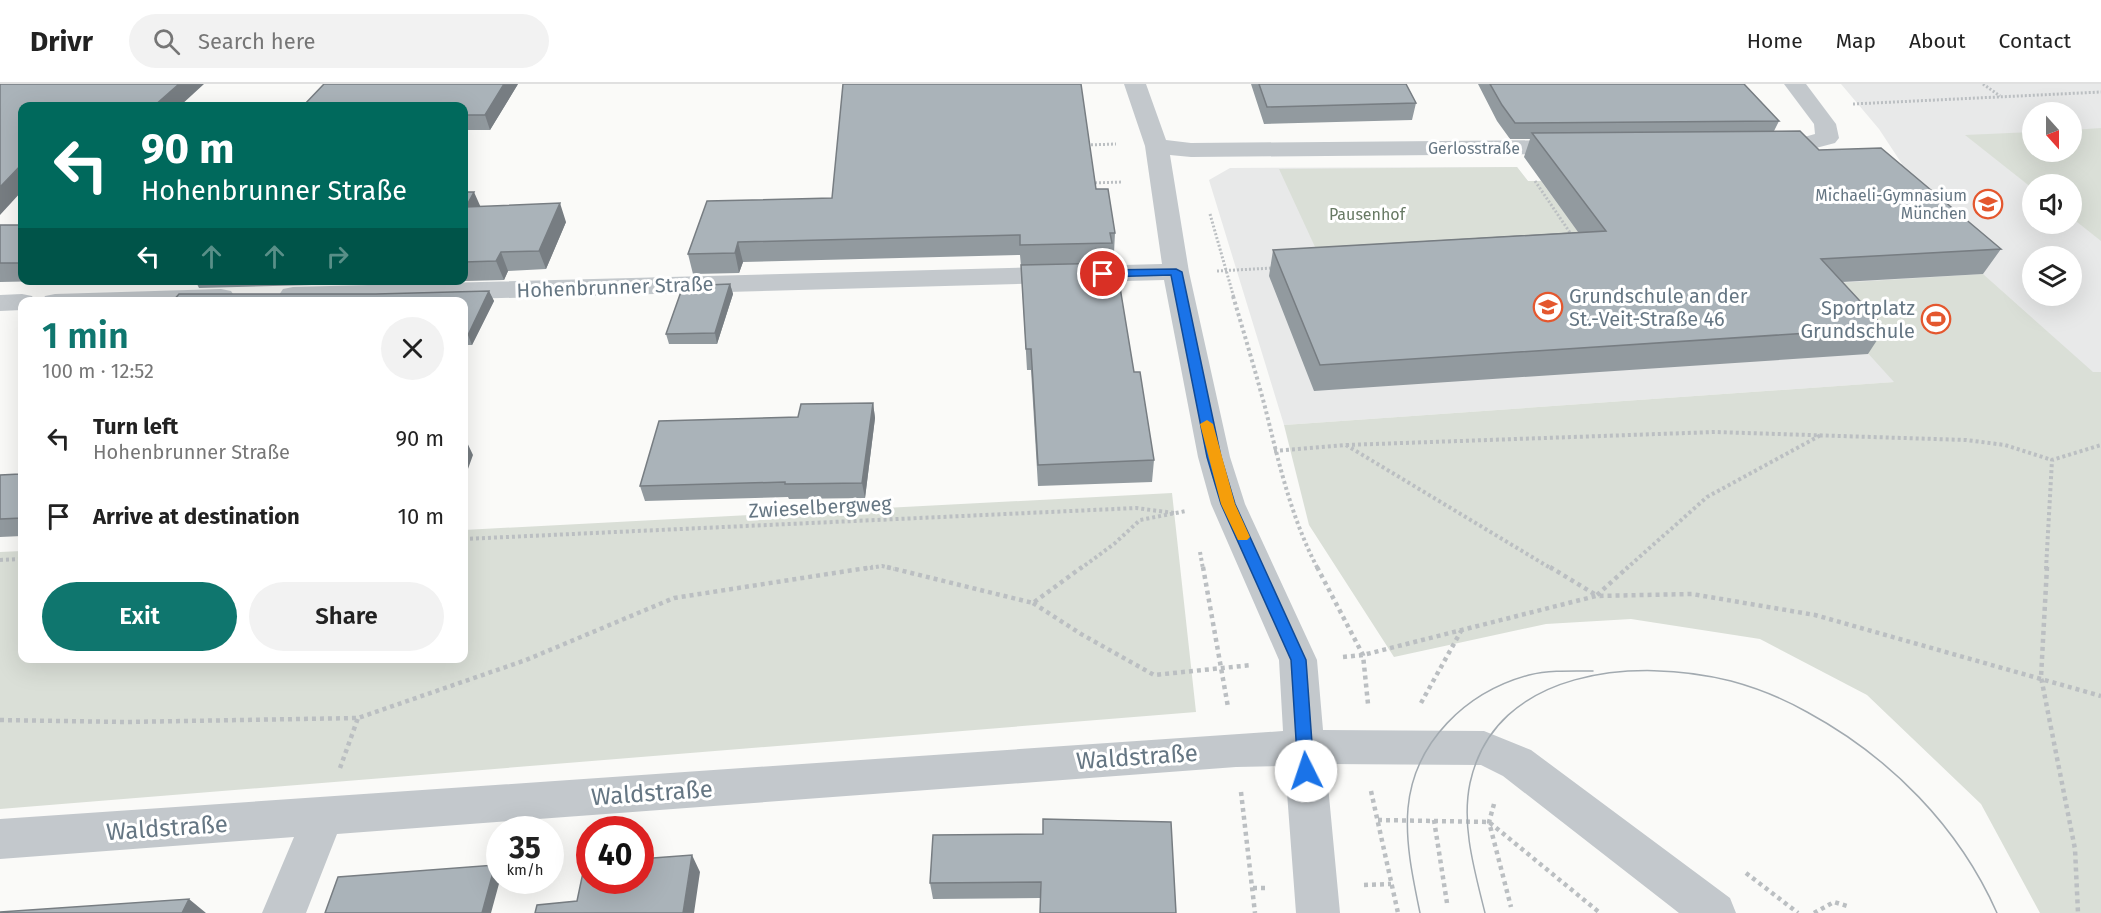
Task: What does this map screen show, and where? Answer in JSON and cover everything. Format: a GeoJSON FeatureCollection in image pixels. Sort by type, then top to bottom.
{"type":"FeatureCollection","features":[{"type":"Feature","properties":{"kind":"street"},"geometry":{"type":"LineString","coordinates":[[1134,84],[1157,146],[1176,272],[1211,446],[1228,504],[1298,660],[1314,886],[1318,913]]}},
{"type":"Feature","properties":{"kind":"street"},"geometry":{"type":"LineString","coordinates":[[1750,146],[1797,146],[1827,138],[1825,124],[1801,92]]}},
{"type":"Feature","properties":{"kind":"street","name":"Gerlosstraße"},"geometry":{"type":"LineString","coordinates":[[1157,146],[1191,150],[1596,147]]}},
{"type":"Feature","properties":{"kind":"street","name":"Hohenbrunner Straße"},"geometry":{"type":"LineString","coordinates":[[222,297],[1176,272]]}},
{"type":"Feature","properties":{"kind":"street"},"geometry":{"type":"LineString","coordinates":[[0,303],[18,302]]}},
{"type":"Feature","properties":{"kind":"street","name":"Waldstraße"},"geometry":{"type":"LineString","coordinates":[[0,839],[1236,750],[1362,746],[1484,748],[1517,763],[1714,913]]}},
{"type":"Feature","properties":{"kind":"street"},"geometry":{"type":"LineString","coordinates":[[284,913],[323,817]]}},
{"type":"Feature","properties":{"kind":"path"},"geometry":{"type":"LineString","coordinates":[[1983,84],[2001,97]]}},
{"type":"Feature","properties":{"kind":"path"},"geometry":{"type":"LineString","coordinates":[[1801,92],[1854,104],[2101,92]]}},
{"type":"Feature","properties":{"kind":"path"},"geometry":{"type":"LineString","coordinates":[[1087,145],[1126,144]]}},
{"type":"Feature","properties":{"kind":"path"},"geometry":{"type":"LineString","coordinates":[[1191,150],[1265,409],[1274,451],[1302,537],[1363,655],[1368,704]]}},
{"type":"Feature","properties":{"kind":"path"},"geometry":{"type":"LineString","coordinates":[[1535,181],[1577,243]]}},
{"type":"Feature","properties":{"kind":"path"},"geometry":{"type":"LineString","coordinates":[[1088,183],[1133,182]]}},
{"type":"Feature","properties":{"kind":"path"},"geometry":{"type":"LineString","coordinates":[[1226,271],[1282,267]]}},
{"type":"Feature","properties":{"kind":"path"},"geometry":{"type":"LineString","coordinates":[[1274,451],[1346,445],[1715,432],[1966,440],[2006,445],[2052,460],[2101,445]]}},
{"type":"Feature","properties":{"kind":"path"},"geometry":{"type":"LineString","coordinates":[[1596,596],[1707,497],[1821,435]]}},
{"type":"Feature","properties":{"kind":"path"},"geometry":{"type":"LineString","coordinates":[[1346,445],[1596,596]]}},
{"type":"Feature","properties":{"kind":"path"},"geometry":{"type":"LineString","coordinates":[[2052,460],[2041,677],[2075,849],[2078,913]]}},
{"type":"Feature","properties":{"kind":"path"},"geometry":{"type":"LineString","coordinates":[[1034,603],[1114,544],[1140,520],[1228,504]]}},
{"type":"Feature","properties":{"kind":"path","name":"Zwieselbergweg"},"geometry":{"type":"LineString","coordinates":[[468,538],[1136,508],[1178,513]]}},
{"type":"Feature","properties":{"kind":"path"},"geometry":{"type":"LineString","coordinates":[[0,560],[18,559]]}},
{"type":"Feature","properties":{"kind":"path"},"geometry":{"type":"LineString","coordinates":[[0,720],[126,722],[358,717],[526,660],[674,598],[882,566],[1034,603],[1081,634],[1154,675],[1221,669]]}},
{"type":"Feature","properties":{"kind":"path"},"geometry":{"type":"LineString","coordinates":[[1363,655],[1596,596],[1692,594],[1815,615],[2041,677],[2101,696]]}},
{"type":"Feature","properties":{"kind":"path"},"geometry":{"type":"LineString","coordinates":[[1416,712],[1461,630]]}},
{"type":"Feature","properties":{"kind":"path"},"geometry":{"type":"LineString","coordinates":[[1362,746],[1398,913]]}},
{"type":"Feature","properties":{"kind":"path"},"geometry":{"type":"LineString","coordinates":[[1236,750],[1256,913]]}},
{"type":"Feature","properties":{"kind":"path"},"geometry":{"type":"LineString","coordinates":[[1377,820],[1489,822],[1600,913]]}},
{"type":"Feature","properties":{"kind":"path"},"geometry":{"type":"LineString","coordinates":[[1434,820],[1447,903]]}},
{"type":"Feature","properties":{"kind":"path"},"geometry":{"type":"LineString","coordinates":[[1489,822],[1511,907]]}},
{"type":"Feature","properties":{"kind":"path"},"geometry":{"type":"LineString","coordinates":[[1814,913],[1834,902],[1847,906]]}},
{"type":"Feature","properties":{"kind":"shaded area"},"geometry":{"type":"Polygon","coordinates":[[[1841,84],[2101,84],[2101,372],[1895,382],[1284,425],[1209,180],[1230,168],[1517,167],[1528,181],[1697,179],[1797,165],[1902,164],[1879,129],[1841,84]]]}},
{"type":"Feature","properties":{"kind":"green space"},"geometry":{"type":"Polygon","coordinates":[[[2101,128],[2101,241],[2082,226],[2082,174],[2022,174],[2022,180],[1965,135],[2022,132],[2022,162],[2082,162],[2082,129],[2101,128]]]}},
{"type":"Feature","properties":{"kind":"green space","name":"Pausenhof"},"geometry":{"type":"Polygon","coordinates":[[[1517,167],[1528,181],[1541,181],[1589,247],[1322,262],[1279,169],[1517,167]]]}},
{"type":"Feature","properties":{"kind":"green space"},"geometry":{"type":"Polygon","coordinates":[[[1983,274],[2093,372],[2101,372],[2101,913],[2040,913],[1981,804],[1867,695],[1760,639],[1631,619],[1546,624],[1394,657],[1309,525],[1284,425],[1894,382],[1806,285],[1983,274]]]}},
{"type":"Feature","properties":{"kind":"green space"},"geometry":{"type":"Polygon","coordinates":[[[1172,493],[1196,712],[0,809],[0,552],[18,551],[18,663],[468,663],[468,530],[1172,493]]]}},
{"type":"Feature","properties":{"kind":"building"},"geometry":{"type":"Polygon","coordinates":[[[0,84],[179,84],[159,102],[18,102],[18,168],[0,187],[0,84]]]}},
{"type":"Feature","properties":{"kind":"building"},"geometry":{"type":"Polygon","coordinates":[[[324,84],[504,84],[485,115],[468,115],[468,102],[307,102],[324,84]]]}},
{"type":"Feature","properties":{"kind":"building"},"geometry":{"type":"Polygon","coordinates":[[[843,84],[1081,84],[1096,189],[1108,189],[1115,233],[1110,233],[1112,243],[1020,245],[1020,235],[738,242],[735,253],[688,254],[707,201],[832,198],[843,84]]]}},
{"type":"Feature","properties":{"kind":"building"},"geometry":{"type":"Polygon","coordinates":[[[1259,84],[1406,84],[1416,103],[1267,107],[1259,84]]]}},
{"type":"Feature","properties":{"kind":"building"},"geometry":{"type":"Polygon","coordinates":[[[1490,84],[1744,84],[1779,121],[1515,123],[1490,84]]]}},
{"type":"Feature","properties":{"kind":"building"},"geometry":{"type":"Polygon","coordinates":[[[1800,131],[1819,150],[1881,148],[2001,249],[1821,259],[1885,328],[1320,365],[1273,250],[1606,231],[1532,133],[1800,131]]]}},
{"type":"Feature","properties":{"kind":"building"},"geometry":{"type":"Polygon","coordinates":[[[468,192],[474,192],[468,203],[468,192]]]}},
{"type":"Feature","properties":{"kind":"building"},"geometry":{"type":"Polygon","coordinates":[[[560,203],[539,251],[501,252],[496,261],[468,262],[468,207],[560,203]]]}},
{"type":"Feature","properties":{"kind":"building"},"geometry":{"type":"Polygon","coordinates":[[[0,225],[18,225],[18,263],[0,263],[0,225]]]}},
{"type":"Feature","properties":{"kind":"building"},"geometry":{"type":"Polygon","coordinates":[[[1116,263],[1134,372],[1140,372],[1154,460],[1038,465],[1031,349],[1026,349],[1021,265],[1116,263]]]}},
{"type":"Feature","properties":{"kind":"building"},"geometry":{"type":"Polygon","coordinates":[[[730,284],[715,333],[666,334],[683,286],[730,284]]]}},
{"type":"Feature","properties":{"kind":"building"},"geometry":{"type":"Polygon","coordinates":[[[489,291],[468,335],[468,297],[176,297],[179,294],[376,294],[489,291]]]}},
{"type":"Feature","properties":{"kind":"building"},"geometry":{"type":"Polygon","coordinates":[[[873,403],[862,483],[785,484],[785,482],[640,486],[659,421],[798,417],[801,404],[873,403]]]}},
{"type":"Feature","properties":{"kind":"building"},"geometry":{"type":"Polygon","coordinates":[[[18,474],[18,518],[0,519],[0,475],[18,474]]]}},
{"type":"Feature","properties":{"kind":"building"},"geometry":{"type":"Polygon","coordinates":[[[1043,819],[1171,822],[1176,913],[1040,913],[1041,882],[930,883],[933,835],[1043,834],[1043,819]]]}},
{"type":"Feature","properties":{"kind":"building"},"geometry":{"type":"Polygon","coordinates":[[[692,855],[683,913],[535,913],[537,905],[577,901],[578,894],[654,894],[654,858],[692,855]]]}},
{"type":"Feature","properties":{"kind":"building"},"geometry":{"type":"Polygon","coordinates":[[[486,866],[487,894],[482,913],[325,913],[338,877],[486,866]]]}},
{"type":"Feature","properties":{"kind":"building"},"geometry":{"type":"Polygon","coordinates":[[[189,899],[182,913],[0,913],[0,912],[189,899]]]}},
{"type":"Feature","properties":{"kind":"tram line"},"geometry":{"type":"LineString","coordinates":[[1420,913],[1412,874],[1407,821],[1412,784],[1432,741],[1465,707],[1506,683],[1545,672],[1593,671]]}},
{"type":"Feature","properties":{"kind":"tram line"},"geometry":{"type":"LineString","coordinates":[[1485,913],[1470,849],[1467,816],[1470,783],[1485,745],[1508,715],[1539,694],[1575,680],[1614,672],[1654,671],[1694,674],[1731,681],[1760,690],[1807,712],[1866,750],[1919,797],[1942,823],[1963,852],[1997,913]]}},
{"type":"Feature","properties":{"kind":"slow traffic"},"geometry":{"type":"LineString","coordinates":[[1207,424],[1228,504],[1242,537]]}},
{"type":"Feature","properties":{"kind":"place","name":"Michaeli-Gymnasium München"},"geometry":{"type":"Point","coordinates":[1988,204]}},
{"type":"Feature","properties":{"kind":"place","name":"Grundschule an der St.-Veit-Straße 46"},"geometry":{"type":"Point","coordinates":[1548,307]}},
{"type":"Feature","properties":{"kind":"place","name":"Sportplatz Grundschule"},"geometry":{"type":"Point","coordinates":[1936,319]}},
{"type":"Feature","properties":{"kind":"route"},"geometry":{"type":"LineString","coordinates":[[1103,274],[1176,272],[1214,457],[1228,504],[1298,660],[1306,771]]}}]}
